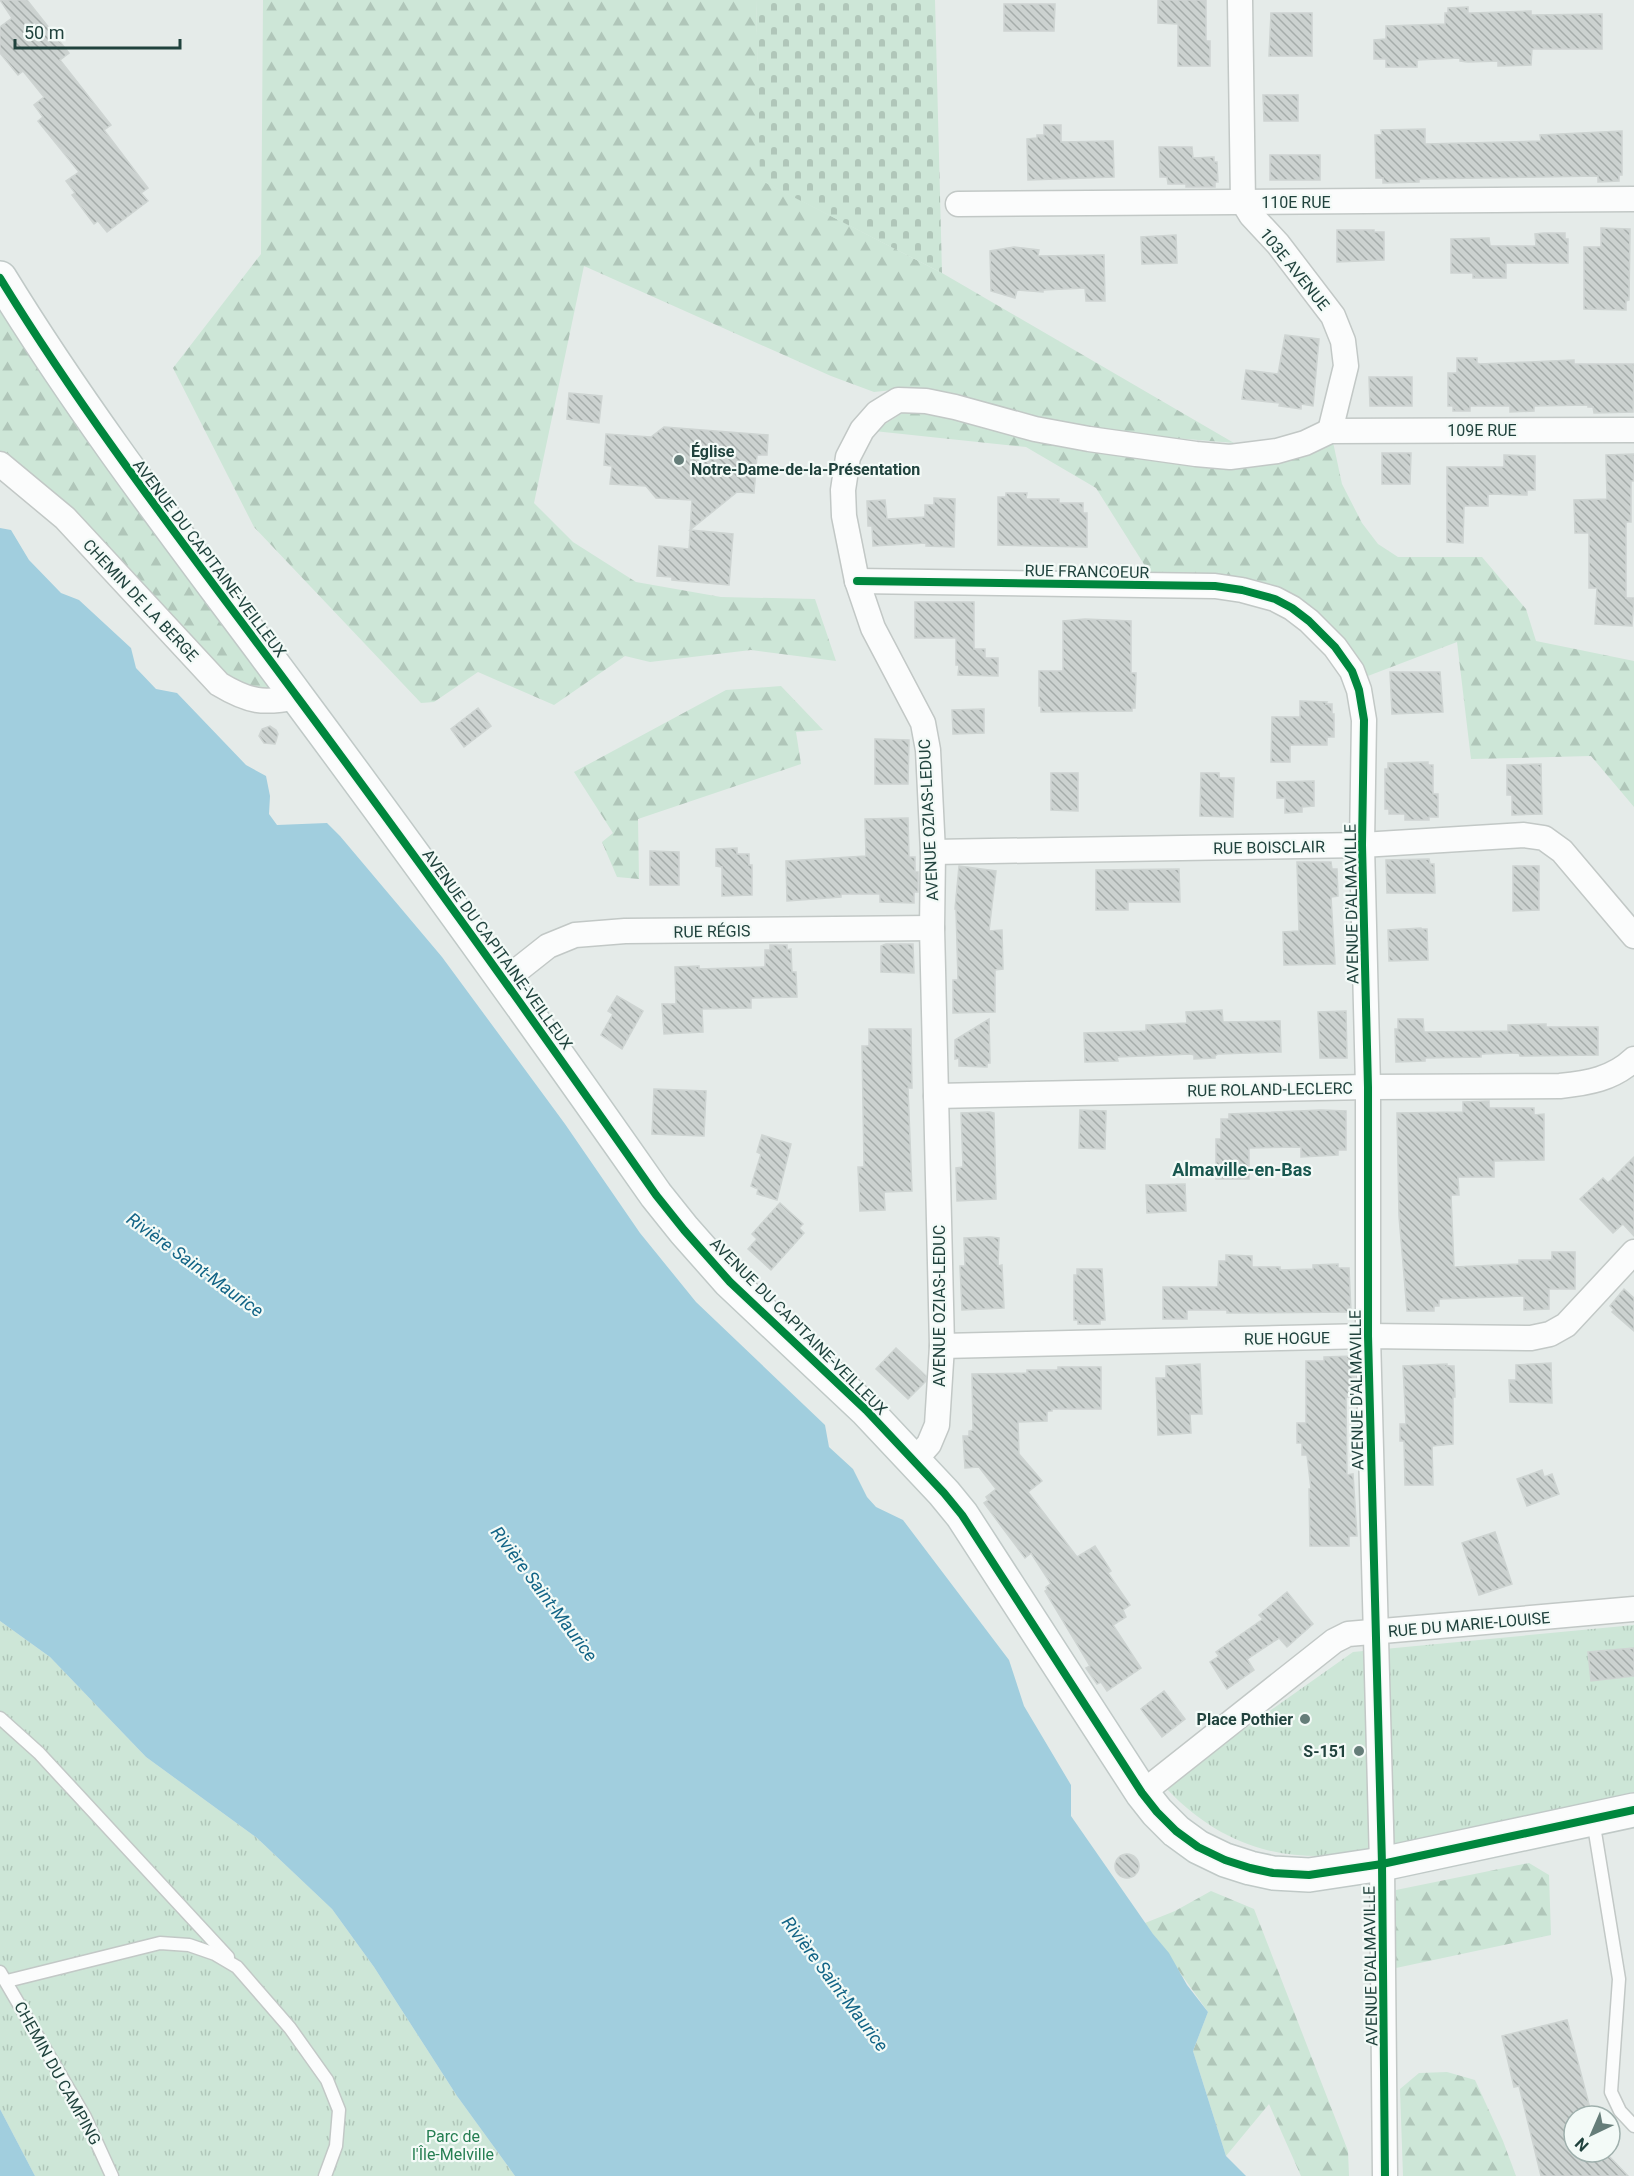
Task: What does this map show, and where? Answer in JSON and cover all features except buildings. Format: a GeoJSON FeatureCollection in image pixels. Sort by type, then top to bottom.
{"type":"FeatureCollection","features":[{"type":"Feature","properties":{"kind":"street"},"geometry":{"type":"LineString","coordinates":[[1240,0],[1243,202]]}},
{"type":"Feature","properties":{"kind":"street","name":"110E RUE"},"geometry":{"type":"LineString","coordinates":[[958,204],[1634,199]]}},
{"type":"Feature","properties":{"kind":"street","name":"103E AVENUE"},"geometry":{"type":"LineString","coordinates":[[1243,202],[1333,316],[1343,341],[1346,366],[1330,431]]}},
{"type":"Feature","properties":{"kind":"street","name":"AVENUE DU CAPITAINE-VEILLEUX"},"geometry":{"type":"LineString","coordinates":[[0,278],[108,442],[505,980],[656,1195],[730,1282],[866,1410],[962,1515],[1142,1793],[1176,1832],[1197,1847],[1250,1869],[1309,1875],[1382,1864],[1634,1810]]}},
{"type":"Feature","properties":{"kind":"street","name":"AVENUE OZIAS-LEDUC"},"geometry":{"type":"LineString","coordinates":[[914,1461],[929,1444],[937,1425],[942,1346],[932,928],[933,852],[928,750],[923,723],[873,628],[857,581],[844,516],[843,490],[848,456],[862,430],[877,413],[898,400],[926,401],[955,407],[1035,429],[1196,454],[1230,457],[1277,451],[1305,443],[1330,431]]}},
{"type":"Feature","properties":{"kind":"street","name":"109E RUE"},"geometry":{"type":"LineString","coordinates":[[1330,431],[1634,430]]}},
{"type":"Feature","properties":{"kind":"street","name":"CHEMIN DE LA BERGE"},"geometry":{"type":"LineString","coordinates":[[0,464],[65,518],[219,684],[256,702],[297,697]]}},
{"type":"Feature","properties":{"kind":"street","name":"RUE FRANCOEUR"},"geometry":{"type":"LineString","coordinates":[[857,581],[1215,586],[1242,590],[1275,599],[1309,621]]}},
{"type":"Feature","properties":{"kind":"street","name":"AVENUE D'ALMAVILLE"},"geometry":{"type":"LineString","coordinates":[[1309,621],[1335,647],[1352,671],[1359,690],[1364,720],[1362,845],[1368,1087],[1368,1336],[1382,1864],[1385,2176]]}},
{"type":"Feature","properties":{"kind":"street","name":"RUE BOISCLAIR"},"geometry":{"type":"LineString","coordinates":[[933,852],[1362,845],[1524,835],[1544,838],[1562,851],[1634,936]]}},
{"type":"Feature","properties":{"kind":"street","name":"RUE RÉGIS"},"geometry":{"type":"LineString","coordinates":[[505,980],[548,946],[575,935],[625,931],[932,928]]}},
{"type":"Feature","properties":{"kind":"street","name":"RUE ROLAND-LECLERC"},"geometry":{"type":"LineString","coordinates":[[936,1096],[1368,1087],[1560,1086],[1586,1083],[1611,1076],[1634,1059]]}},
{"type":"Feature","properties":{"kind":"street","name":"RUE HOGUE"},"geometry":{"type":"LineString","coordinates":[[942,1346],[1368,1336],[1531,1338],[1550,1334],[1566,1325],[1634,1252]]}},
{"type":"Feature","properties":{"kind":"street","name":"RUE DU MARIE-LOUISE"},"geometry":{"type":"LineString","coordinates":[[1142,1793],[1334,1641],[1348,1634],[1634,1609]]}},
{"type":"Feature","properties":{"kind":"lane"},"geometry":{"type":"LineString","coordinates":[[0,1718],[39,1753],[237,1967],[290,2028],[327,2080],[339,2109],[336,2146],[325,2176]]}},
{"type":"Feature","properties":{"kind":"lane"},"geometry":{"type":"LineString","coordinates":[[1592,1819],[1619,1979],[1611,2092],[1620,2111],[1634,2126]]}},
{"type":"Feature","properties":{"kind":"lane"},"geometry":{"type":"LineString","coordinates":[[3,1976],[160,1942],[189,1945],[216,1954],[237,1967]]}},
{"type":"Feature","properties":{"kind":"lane","name":"CHEMIN DU CAMPING"},"geometry":{"type":"LineString","coordinates":[[3,1976],[85,2117],[112,2176]]}},
{"type":"Feature","properties":{"kind":"green space"},"geometry":{"type":"Polygon","coordinates":[[[263,0],[756,0],[761,180],[942,273],[1234,443],[1150,436],[1042,422],[893,390],[874,392],[831,376],[584,266],[534,503],[573,542],[636,582],[721,597],[815,599],[836,661],[751,650],[650,662],[625,656],[554,705],[478,672],[434,702],[421,703],[254,527],[173,368],[261,254],[263,0]]]}},
{"type":"Feature","properties":{"kind":"green space"},"geometry":{"type":"Polygon","coordinates":[[[756,0],[935,0],[942,273],[760,180],[756,0]]]}},
{"type":"Feature","properties":{"kind":"green space"},"geometry":{"type":"Polygon","coordinates":[[[0,278],[297,697],[238,695],[0,464],[0,278]]]}},
{"type":"Feature","properties":{"kind":"green space"},"geometry":{"type":"Polygon","coordinates":[[[916,409],[1149,459],[1214,469],[1240,467],[1333,442],[1342,484],[1362,523],[1378,544],[1398,557],[1482,557],[1526,609],[1536,641],[1634,661],[1634,807],[1591,756],[1471,759],[1457,642],[1360,679],[1302,610],[1152,577],[1096,488],[1026,447],[874,431],[904,412],[916,409]]]}},
{"type":"Feature","properties":{"kind":"green space"},"geometry":{"type":"Polygon","coordinates":[[[781,686],[823,730],[796,732],[801,764],[638,819],[639,879],[617,877],[602,842],[613,833],[574,772],[726,690],[781,686]]]}},
{"type":"Feature","properties":{"kind":"green space","name":"Parc de l'Île-Melville"},"geometry":{"type":"Polygon","coordinates":[[[0,1621],[50,1657],[146,1757],[257,1838],[332,1909],[374,1967],[457,2096],[515,2176],[35,2176],[0,2109],[0,1621]]]}},
{"type":"Feature","properties":{"kind":"green space"},"geometry":{"type":"Polygon","coordinates":[[[1634,1625],[1634,1792],[1399,1847],[1344,1855],[1317,1856],[1263,1849],[1234,1839],[1185,1807],[1164,1786],[1353,1652],[1634,1625]]]}},
{"type":"Feature","properties":{"kind":"green space"},"geometry":{"type":"Polygon","coordinates":[[[1529,1863],[1549,1875],[1551,1935],[1396,1968],[1396,1890],[1529,1863]]]}},
{"type":"Feature","properties":{"kind":"green space"},"geometry":{"type":"Polygon","coordinates":[[[1211,1891],[1254,1909],[1348,2151],[1349,2176],[1301,2176],[1269,2104],[1226,2156],[1193,2051],[1208,2012],[1145,1923],[1175,1911],[1211,1891]]]}},
{"type":"Feature","properties":{"kind":"green space"},"geometry":{"type":"Polygon","coordinates":[[[1447,2072],[1475,2080],[1516,2176],[1403,2176],[1400,2089],[1419,2073],[1447,2072]]]}},
{"type":"Feature","properties":{"kind":"water","name":"Rivière Saint-Maurice"},"geometry":{"type":"Polygon","coordinates":[[[0,528],[11,530],[29,560],[61,593],[79,600],[131,648],[136,668],[156,689],[177,693],[246,765],[266,776],[270,796],[269,814],[277,825],[327,823],[340,836],[442,957],[565,1124],[640,1233],[696,1302],[825,1425],[829,1447],[853,1469],[867,1497],[876,1507],[903,1520],[1009,1660],[1024,1706],[1071,1785],[1071,1816],[1153,1934],[1169,1953],[1187,1985],[1208,2012],[1193,2051],[1226,2156],[1246,2176],[515,2176],[457,2096],[374,1967],[332,1909],[257,1838],[146,1757],[50,1657],[0,1621],[0,528]]]}},
{"type":"Feature","properties":{"kind":"water"},"geometry":{"type":"Polygon","coordinates":[[[0,2109],[35,2176],[0,2176],[0,2109]]]}},
{"type":"Feature","properties":{"kind":"cycle path"},"geometry":{"type":"LineString","coordinates":[[0,278],[34,333],[107,439],[434,883],[656,1195],[730,1282],[866,1410],[962,1515],[1142,1793],[1176,1831],[1198,1847],[1225,1860],[1273,1873],[1309,1875],[1382,1864],[1634,1810]]}},
{"type":"Feature","properties":{"kind":"cycle path"},"geometry":{"type":"LineString","coordinates":[[857,581],[1215,586],[1242,590],[1275,599],[1309,621],[1335,647],[1352,671],[1359,690],[1364,720],[1362,845],[1368,1087],[1368,1336],[1382,1864],[1385,2176]]}},
{"type":"Feature","properties":{"kind":"place","name":"Église Notre-Dame-de-la-Présentation"},"geometry":{"type":"Point","coordinates":[679,460]}},
{"type":"Feature","properties":{"kind":"place","name":"Place Pothier"},"geometry":{"type":"Point","coordinates":[1305,1719]}},
{"type":"Feature","properties":{"kind":"place","name":"S-151"},"geometry":{"type":"Point","coordinates":[1359,1751]}},
{"type":"Feature","properties":{"kind":"district","name":"Almaville-en-Bas"},"geometry":{"type":"Point","coordinates":[1242,1170]}}]}
